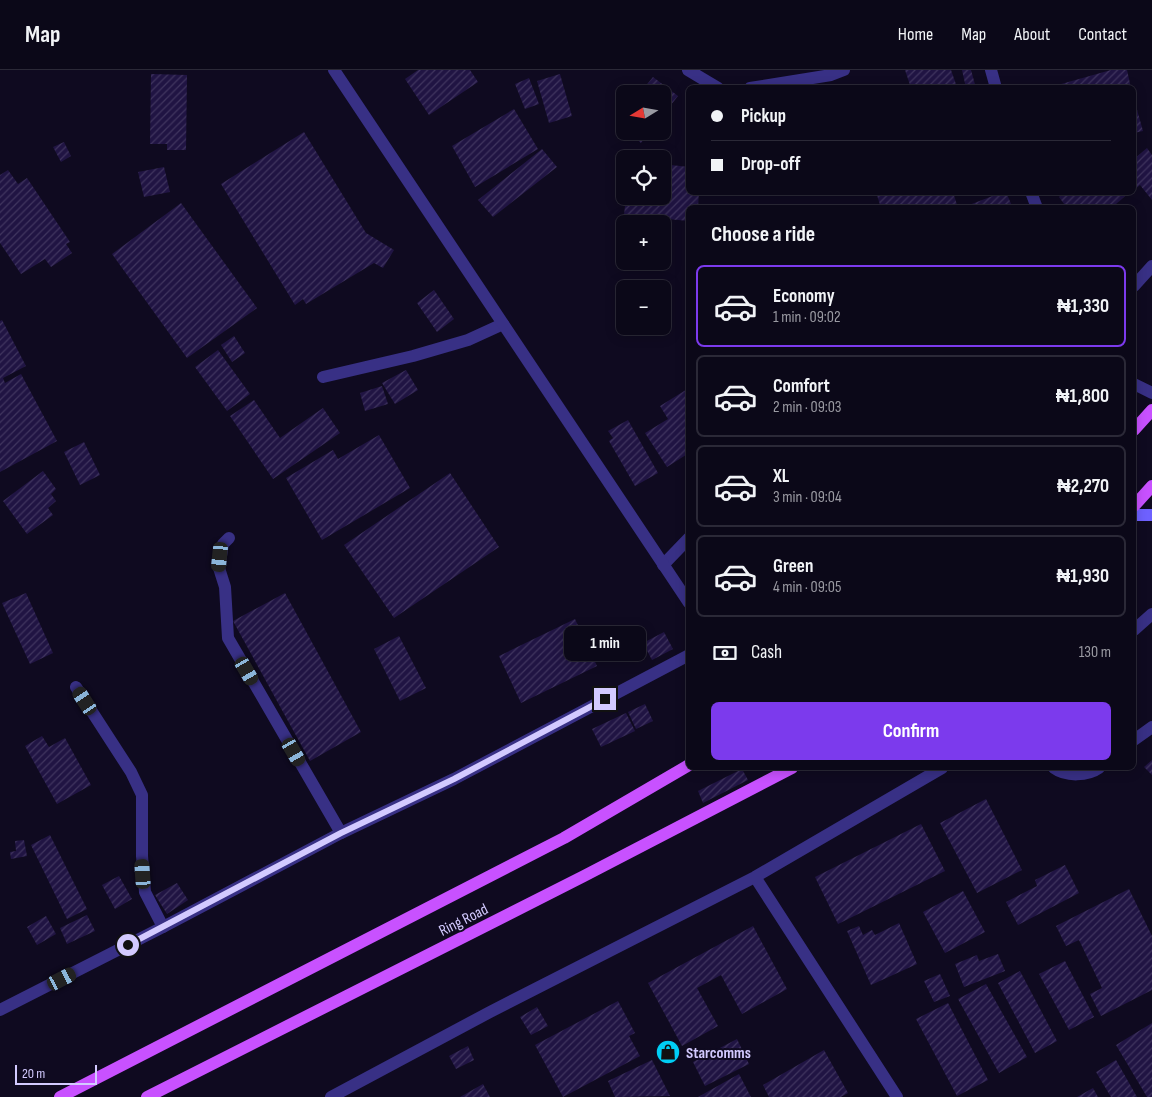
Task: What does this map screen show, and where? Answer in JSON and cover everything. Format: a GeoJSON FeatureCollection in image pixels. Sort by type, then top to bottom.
{"type":"FeatureCollection","features":[{"type":"Feature","properties":{"kind":"main road"},"geometry":{"type":"LineString","coordinates":[[1136,428],[1152,410]]}},
{"type":"Feature","properties":{"kind":"main road"},"geometry":{"type":"LineString","coordinates":[[1136,504],[1152,486]]}},
{"type":"Feature","properties":{"kind":"main road","name":"Ring Road"},"geometry":{"type":"LineString","coordinates":[[60,1097],[564,838],[686,767]]}},
{"type":"Feature","properties":{"kind":"main road","name":"Ring Road"},"geometry":{"type":"LineString","coordinates":[[147,1097],[584,876],[788,770]]}},
{"type":"Feature","properties":{"kind":"street"},"geometry":{"type":"LineString","coordinates":[[334,70],[686,599]]}},
{"type":"Feature","properties":{"kind":"street"},"geometry":{"type":"LineString","coordinates":[[688,70],[713,85]]}},
{"type":"Feature","properties":{"kind":"street"},"geometry":{"type":"LineString","coordinates":[[768,85],[830,75],[844,70]]}},
{"type":"Feature","properties":{"kind":"street"},"geometry":{"type":"LineString","coordinates":[[991,70],[995,85]]}},
{"type":"Feature","properties":{"kind":"street"},"geometry":{"type":"LineString","coordinates":[[1136,284],[1152,266]]}},
{"type":"Feature","properties":{"kind":"street"},"geometry":{"type":"LineString","coordinates":[[323,377],[412,356],[468,340],[503,324]]}},
{"type":"Feature","properties":{"kind":"street"},"geometry":{"type":"LineString","coordinates":[[1136,385],[1152,393]]}},
{"type":"Feature","properties":{"kind":"street"},"geometry":{"type":"LineString","coordinates":[[1136,515],[1152,515]]}},
{"type":"Feature","properties":{"kind":"street"},"geometry":{"type":"LineString","coordinates":[[229,538],[223,544],[218,568],[225,587],[228,638],[341,833]]}},
{"type":"Feature","properties":{"kind":"street"},"geometry":{"type":"LineString","coordinates":[[663,565],[686,541]]}},
{"type":"Feature","properties":{"kind":"street"},"geometry":{"type":"LineString","coordinates":[[1136,628],[1152,614]]}},
{"type":"Feature","properties":{"kind":"street"},"geometry":{"type":"LineString","coordinates":[[0,1010],[341,833],[454,779],[686,656]]}},
{"type":"Feature","properties":{"kind":"street"},"geometry":{"type":"LineString","coordinates":[[76,687],[131,772],[142,795],[142,856],[145,892],[163,927]]}},
{"type":"Feature","properties":{"kind":"street"},"geometry":{"type":"LineString","coordinates":[[1136,739],[1152,727]]}},
{"type":"Feature","properties":{"kind":"street"},"geometry":{"type":"LineString","coordinates":[[332,1097],[490,1012],[755,877],[939,770]]}},
{"type":"Feature","properties":{"kind":"street"},"geometry":{"type":"LineString","coordinates":[[1057,770],[1075,774],[1096,770]]}},
{"type":"Feature","properties":{"kind":"street"},"geometry":{"type":"LineString","coordinates":[[755,877],[897,1097]]}},
{"type":"Feature","properties":{"kind":"building"},"geometry":{"type":"Polygon","coordinates":[[[418,70],[470,70],[478,82],[429,115],[405,79],[418,70]]]}},
{"type":"Feature","properties":{"kind":"building"},"geometry":{"type":"Polygon","coordinates":[[[905,70],[951,70],[956,85],[910,85],[905,70]]]}},
{"type":"Feature","properties":{"kind":"building"},"geometry":{"type":"Polygon","coordinates":[[[962,70],[971,70],[975,85],[965,85],[962,70]]]}},
{"type":"Feature","properties":{"kind":"building"},"geometry":{"type":"Polygon","coordinates":[[[1111,70],[1127,70],[1130,85],[1058,85],[1111,70]]]}},
{"type":"Feature","properties":{"kind":"building"},"geometry":{"type":"Polygon","coordinates":[[[151,74],[187,75],[186,150],[167,150],[167,144],[150,144],[151,74]]]}},
{"type":"Feature","properties":{"kind":"building"},"geometry":{"type":"Polygon","coordinates":[[[560,74],[572,116],[549,123],[537,81],[560,74]]]}},
{"type":"Feature","properties":{"kind":"building"},"geometry":{"type":"Polygon","coordinates":[[[653,77],[664,85],[646,85],[653,77]]]}},
{"type":"Feature","properties":{"kind":"building"},"geometry":{"type":"Polygon","coordinates":[[[529,78],[539,104],[525,109],[515,84],[529,78]]]}},
{"type":"Feature","properties":{"kind":"building"},"geometry":{"type":"Polygon","coordinates":[[[671,91],[678,96],[671,105],[671,91]]]}},
{"type":"Feature","properties":{"kind":"building"},"geometry":{"type":"Polygon","coordinates":[[[1136,106],[1143,131],[1136,133],[1136,106]]]}},
{"type":"Feature","properties":{"kind":"building"},"geometry":{"type":"Polygon","coordinates":[[[514,109],[538,149],[475,187],[452,146],[514,109]]]}},
{"type":"Feature","properties":{"kind":"building"},"geometry":{"type":"Polygon","coordinates":[[[304,132],[366,233],[394,250],[383,268],[374,263],[306,304],[303,299],[295,305],[221,184],[304,132]]]}},
{"type":"Feature","properties":{"kind":"building"},"geometry":{"type":"Polygon","coordinates":[[[64,142],[71,156],[61,162],[53,147],[64,142]]]}},
{"type":"Feature","properties":{"kind":"building"},"geometry":{"type":"Polygon","coordinates":[[[1147,148],[1152,155],[1152,200],[1140,185],[1136,188],[1136,157],[1147,148]]]}},
{"type":"Feature","properties":{"kind":"building"},"geometry":{"type":"Polygon","coordinates":[[[542,149],[557,167],[493,217],[478,200],[542,149]]]}},
{"type":"Feature","properties":{"kind":"building"},"geometry":{"type":"Polygon","coordinates":[[[671,165],[686,167],[686,195],[699,195],[698,205],[686,205],[686,221],[671,219],[671,215],[624,215],[625,205],[671,205],[671,165]]]}},
{"type":"Feature","properties":{"kind":"building"},"geometry":{"type":"Polygon","coordinates":[[[164,167],[170,192],[144,197],[138,172],[164,167]]]}},
{"type":"Feature","properties":{"kind":"building"},"geometry":{"type":"Polygon","coordinates":[[[8,170],[18,184],[27,178],[70,242],[66,244],[72,253],[51,267],[45,259],[21,274],[0,243],[0,175],[8,170]]]}},
{"type":"Feature","properties":{"kind":"building"},"geometry":{"type":"Polygon","coordinates":[[[877,195],[954,195],[957,205],[880,205],[877,195]]]}},
{"type":"Feature","properties":{"kind":"building"},"geometry":{"type":"Polygon","coordinates":[[[995,195],[1007,195],[1012,205],[969,205],[995,195]]]}},
{"type":"Feature","properties":{"kind":"building"},"geometry":{"type":"Polygon","coordinates":[[[1061,195],[1126,195],[1116,205],[1065,205],[1059,197],[1061,195]]]}},
{"type":"Feature","properties":{"kind":"building"},"geometry":{"type":"Polygon","coordinates":[[[181,203],[257,308],[187,358],[112,254],[181,203]]]}},
{"type":"Feature","properties":{"kind":"building"},"geometry":{"type":"Polygon","coordinates":[[[434,290],[454,319],[437,332],[417,303],[434,290]]]}},
{"type":"Feature","properties":{"kind":"building"},"geometry":{"type":"Polygon","coordinates":[[[2,320],[26,366],[3,378],[5,383],[21,374],[57,441],[0,472],[0,321],[2,320]]]}},
{"type":"Feature","properties":{"kind":"building"},"geometry":{"type":"Polygon","coordinates":[[[234,336],[245,353],[232,362],[221,345],[234,336]]]}},
{"type":"Feature","properties":{"kind":"building"},"geometry":{"type":"Polygon","coordinates":[[[218,350],[250,394],[227,411],[195,367],[218,350]]]}},
{"type":"Feature","properties":{"kind":"building"},"geometry":{"type":"Polygon","coordinates":[[[406,370],[418,390],[395,404],[382,383],[406,370]]]}},
{"type":"Feature","properties":{"kind":"building"},"geometry":{"type":"Polygon","coordinates":[[[382,386],[388,404],[365,411],[360,393],[382,386]]]}},
{"type":"Feature","properties":{"kind":"building"},"geometry":{"type":"Polygon","coordinates":[[[686,390],[686,455],[667,467],[645,433],[668,419],[660,406],[686,390]]]}},
{"type":"Feature","properties":{"kind":"building"},"geometry":{"type":"Polygon","coordinates":[[[254,400],[280,438],[323,408],[340,433],[273,479],[230,416],[254,400]]]}},
{"type":"Feature","properties":{"kind":"building"},"geometry":{"type":"Polygon","coordinates":[[[628,420],[658,473],[635,486],[609,441],[613,438],[608,431],[628,420]]]}},
{"type":"Feature","properties":{"kind":"building"},"geometry":{"type":"Polygon","coordinates":[[[379,435],[410,488],[322,540],[286,478],[333,450],[338,459],[379,435]]]}},
{"type":"Feature","properties":{"kind":"building"},"geometry":{"type":"Polygon","coordinates":[[[84,442],[100,475],[80,485],[64,452],[84,442]]]}},
{"type":"Feature","properties":{"kind":"building"},"geometry":{"type":"Polygon","coordinates":[[[43,471],[56,489],[51,494],[56,501],[48,508],[53,515],[27,534],[3,501],[43,471]]]}},
{"type":"Feature","properties":{"kind":"building"},"geometry":{"type":"Polygon","coordinates":[[[450,473],[499,547],[394,618],[344,545],[450,473]]]}},
{"type":"Feature","properties":{"kind":"building"},"geometry":{"type":"Polygon","coordinates":[[[26,593],[53,653],[30,664],[2,603],[26,593]]]}},
{"type":"Feature","properties":{"kind":"building"},"geometry":{"type":"Polygon","coordinates":[[[285,593],[361,732],[310,761],[233,621],[285,593]]]}},
{"type":"Feature","properties":{"kind":"building"},"geometry":{"type":"Polygon","coordinates":[[[575,619],[597,666],[521,703],[499,656],[575,619]]]}},
{"type":"Feature","properties":{"kind":"building"},"geometry":{"type":"Polygon","coordinates":[[[664,632],[673,649],[652,660],[643,643],[664,632]]]}},
{"type":"Feature","properties":{"kind":"building"},"geometry":{"type":"Polygon","coordinates":[[[399,636],[426,688],[400,701],[374,649],[399,636]]]}},
{"type":"Feature","properties":{"kind":"building"},"geometry":{"type":"Polygon","coordinates":[[[645,704],[653,721],[636,729],[628,712],[645,704]]]}},
{"type":"Feature","properties":{"kind":"building"},"geometry":{"type":"Polygon","coordinates":[[[626,713],[635,731],[601,747],[592,729],[626,713]]]}},
{"type":"Feature","properties":{"kind":"building"},"geometry":{"type":"Polygon","coordinates":[[[42,736],[49,747],[65,738],[91,785],[57,804],[25,746],[42,736]]]}},
{"type":"Feature","properties":{"kind":"building"},"geometry":{"type":"Polygon","coordinates":[[[1152,760],[1152,775],[1144,767],[1152,760]]]}},
{"type":"Feature","properties":{"kind":"building"},"geometry":{"type":"Polygon","coordinates":[[[740,770],[743,770],[748,780],[703,803],[698,791],[740,770]]]}},
{"type":"Feature","properties":{"kind":"building"},"geometry":{"type":"Polygon","coordinates":[[[986,799],[1022,870],[977,893],[940,823],[986,799]]]}},
{"type":"Feature","properties":{"kind":"building"},"geometry":{"type":"Polygon","coordinates":[[[921,824],[945,871],[838,924],[815,877],[921,824]]]}},
{"type":"Feature","properties":{"kind":"building"},"geometry":{"type":"Polygon","coordinates":[[[50,835],[87,909],[67,919],[31,845],[50,835]]]}},
{"type":"Feature","properties":{"kind":"building"},"geometry":{"type":"Polygon","coordinates":[[[24,840],[27,856],[11,859],[10,852],[16,851],[15,841],[24,840]]]}},
{"type":"Feature","properties":{"kind":"building"},"geometry":{"type":"Polygon","coordinates":[[[1065,865],[1079,893],[1018,925],[1006,902],[1037,886],[1035,880],[1065,865]]]}},
{"type":"Feature","properties":{"kind":"building"},"geometry":{"type":"Polygon","coordinates":[[[119,876],[132,899],[115,909],[102,885],[119,876]]]}},
{"type":"Feature","properties":{"kind":"building"},"geometry":{"type":"Polygon","coordinates":[[[177,883],[188,900],[167,914],[155,895],[177,883]]]}},
{"type":"Feature","properties":{"kind":"building"},"geometry":{"type":"Polygon","coordinates":[[[1129,889],[1152,936],[1152,990],[1101,1016],[1090,994],[1102,988],[1079,940],[1066,946],[1056,926],[1129,889]]]}},
{"type":"Feature","properties":{"kind":"building"},"geometry":{"type":"Polygon","coordinates":[[[963,891],[985,932],[945,953],[923,912],[963,891]]]}},
{"type":"Feature","properties":{"kind":"building"},"geometry":{"type":"Polygon","coordinates":[[[87,915],[95,931],[67,944],[60,928],[87,915]]]}},
{"type":"Feature","properties":{"kind":"building"},"geometry":{"type":"Polygon","coordinates":[[[46,916],[56,934],[37,945],[27,927],[46,916]]]}},
{"type":"Feature","properties":{"kind":"building"},"geometry":{"type":"Polygon","coordinates":[[[899,923],[917,964],[871,985],[847,931],[859,926],[863,935],[872,930],[875,935],[899,923]]]}},
{"type":"Feature","properties":{"kind":"building"},"geometry":{"type":"Polygon","coordinates":[[[753,926],[787,989],[742,1014],[721,975],[697,988],[718,1026],[682,1046],[648,983],[753,926]]]}},
{"type":"Feature","properties":{"kind":"building"},"geometry":{"type":"Polygon","coordinates":[[[998,954],[1005,971],[964,987],[955,964],[977,955],[979,961],[998,954]]]}},
{"type":"Feature","properties":{"kind":"building"},"geometry":{"type":"Polygon","coordinates":[[[1065,961],[1094,1017],[1069,1030],[1039,974],[1065,961]]]}},
{"type":"Feature","properties":{"kind":"building"},"geometry":{"type":"Polygon","coordinates":[[[1020,971],[1057,1041],[1035,1053],[998,983],[1020,971]]]}},
{"type":"Feature","properties":{"kind":"building"},"geometry":{"type":"Polygon","coordinates":[[[940,974],[950,996],[934,1002],[924,981],[940,974]]]}},
{"type":"Feature","properties":{"kind":"building"},"geometry":{"type":"Polygon","coordinates":[[[986,984],[1027,1057],[999,1073],[958,999],[986,984]]]}},
{"type":"Feature","properties":{"kind":"building"},"geometry":{"type":"Polygon","coordinates":[[[618,1001],[635,1033],[629,1036],[640,1056],[563,1097],[535,1045],[618,1001]]]}},
{"type":"Feature","properties":{"kind":"building"},"geometry":{"type":"Polygon","coordinates":[[[948,1003],[988,1080],[957,1096],[916,1019],[948,1003]]]}},
{"type":"Feature","properties":{"kind":"building"},"geometry":{"type":"Polygon","coordinates":[[[537,1007],[548,1026],[531,1035],[520,1017],[537,1007]]]}},
{"type":"Feature","properties":{"kind":"building"},"geometry":{"type":"Polygon","coordinates":[[[1152,1023],[1152,1097],[1147,1097],[1116,1045],[1152,1023]]]}},
{"type":"Feature","properties":{"kind":"building"},"geometry":{"type":"Polygon","coordinates":[[[737,1039],[749,1064],[705,1086],[693,1062],[737,1039]]]}},
{"type":"Feature","properties":{"kind":"building"},"geometry":{"type":"Polygon","coordinates":[[[468,1046],[474,1060],[456,1069],[449,1056],[468,1046]]]}},
{"type":"Feature","properties":{"kind":"building"},"geometry":{"type":"Polygon","coordinates":[[[824,1050],[848,1093],[841,1097],[769,1097],[763,1085],[824,1050]]]}},
{"type":"Feature","properties":{"kind":"building"},"geometry":{"type":"Polygon","coordinates":[[[652,1060],[670,1096],[615,1097],[608,1081],[652,1060]]]}},
{"type":"Feature","properties":{"kind":"building"},"geometry":{"type":"Polygon","coordinates":[[[1116,1060],[1137,1097],[1111,1097],[1096,1072],[1116,1060]]]}},
{"type":"Feature","properties":{"kind":"building"},"geometry":{"type":"Polygon","coordinates":[[[739,1074],[751,1097],[698,1097],[739,1074]]]}},
{"type":"Feature","properties":{"kind":"building"},"geometry":{"type":"Polygon","coordinates":[[[483,1084],[490,1097],[460,1097],[483,1084]]]}},
{"type":"Feature","properties":{"kind":"building"},"geometry":{"type":"Polygon","coordinates":[[[1093,1088],[1098,1097],[1077,1097],[1093,1088]]]}},
{"type":"Feature","properties":{"kind":"place","name":"Starcomms"},"geometry":{"type":"Point","coordinates":[668,1052]}},
{"type":"Feature","properties":{"kind":"route"},"geometry":{"type":"LineString","coordinates":[[128,945],[341,833],[454,779],[605,699]]}}]}
